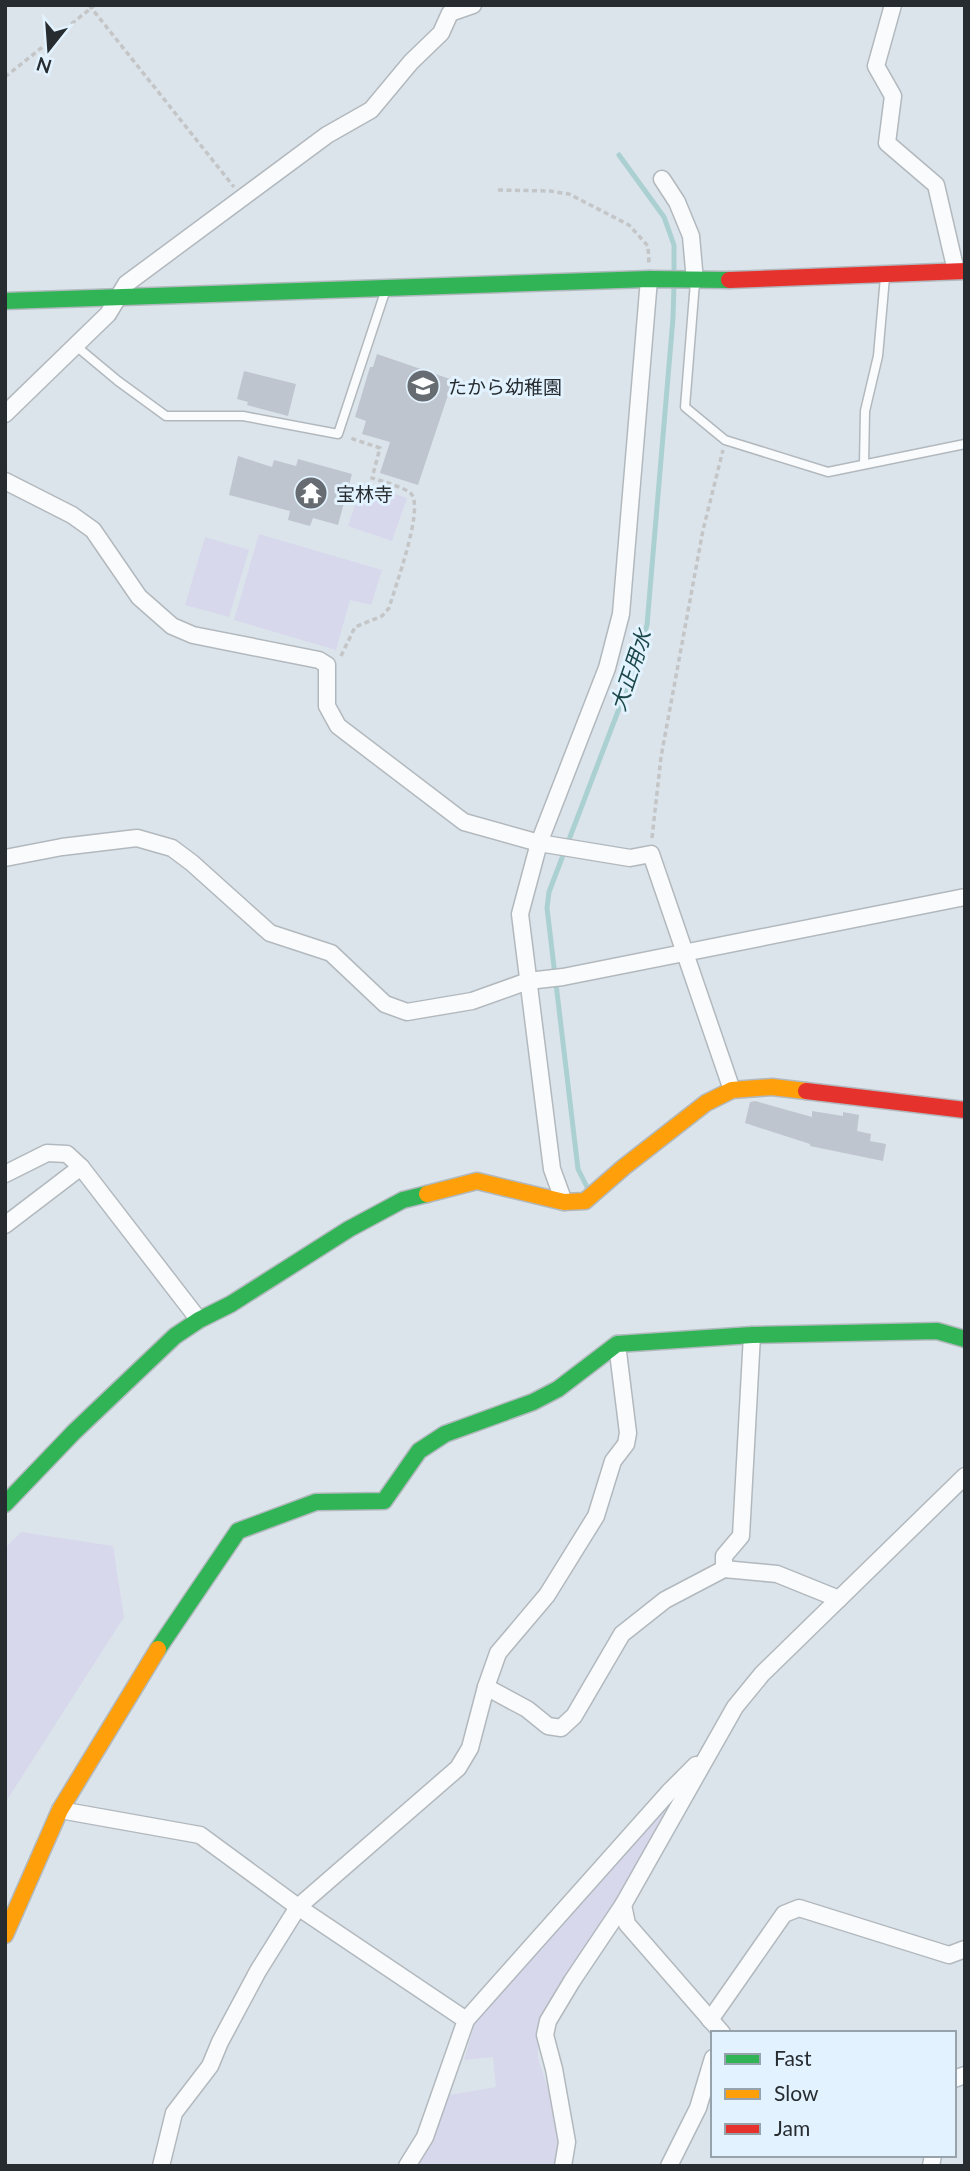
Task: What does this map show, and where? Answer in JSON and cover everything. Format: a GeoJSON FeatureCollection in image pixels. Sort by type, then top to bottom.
{"type":"FeatureCollection","features":[{"type":"Feature","properties":{"kind":"street"},"geometry":{"type":"LineString","coordinates":[[6,411],[108,314],[126,284],[327,135],[371,110],[411,62],[441,33],[450,13],[473,5]]}},
{"type":"Feature","properties":{"kind":"street"},"geometry":{"type":"LineString","coordinates":[[5,301],[960,271],[936,185],[887,143],[893,96],[876,66],[893,5]]}},
{"type":"Feature","properties":{"kind":"street"},"geometry":{"type":"LineString","coordinates":[[662,178],[677,202],[691,236],[695,281]]}},
{"type":"Feature","properties":{"kind":"street"},"geometry":{"type":"LineString","coordinates":[[564,1202],[552,1170],[534,981],[520,914],[539,843],[607,668],[621,614],[649,279]]}},
{"type":"Feature","properties":{"kind":"street"},"geometry":{"type":"LineString","coordinates":[[5,481],[72,515],[93,530],[139,597],[172,626],[193,635],[318,660],[327,665],[327,706],[338,726],[464,822],[539,843],[572,849],[630,858],[651,854],[732,1090]]}},
{"type":"Feature","properties":{"kind":"street"},"geometry":{"type":"LineString","coordinates":[[5,858],[62,847],[137,838],[172,848],[270,933],[331,953],[386,1004],[407,1012],[472,1001],[534,981],[684,954],[965,897]]}},
{"type":"Feature","properties":{"kind":"street"},"geometry":{"type":"LineString","coordinates":[[5,1504],[74,1432],[175,1336],[349,1229],[403,1200],[477,1181],[564,1202],[585,1201],[706,1103],[732,1090],[772,1087],[965,1110]]}},
{"type":"Feature","properties":{"kind":"street"},"geometry":{"type":"LineString","coordinates":[[5,1174],[47,1153],[67,1154],[82,1167],[199,1320]]}},
{"type":"Feature","properties":{"kind":"street"},"geometry":{"type":"LineString","coordinates":[[5,1225],[82,1167]]}},
{"type":"Feature","properties":{"kind":"street"},"geometry":{"type":"LineString","coordinates":[[5,1935],[60,1810],[162,1643],[238,1531],[316,1502],[384,1501],[419,1451],[445,1434],[533,1402],[558,1389],[617,1344],[752,1335],[937,1331],[965,1339]]}},
{"type":"Feature","properties":{"kind":"street"},"geometry":{"type":"LineString","coordinates":[[724,1569],[724,1556],[740,1536],[752,1335]]}},
{"type":"Feature","properties":{"kind":"street"},"geometry":{"type":"LineString","coordinates":[[161,2166],[174,2113],[210,2066],[258,1971],[298,1907],[458,1768],[470,1748],[498,1653],[547,1595],[596,1516],[613,1461],[626,1444],[628,1433],[617,1344]]}},
{"type":"Feature","properties":{"kind":"street"},"geometry":{"type":"LineString","coordinates":[[563,2166],[568,2141],[545,2035],[548,2021],[623,1905],[735,1707],[762,1674],[965,1476]]}},
{"type":"Feature","properties":{"kind":"street"},"geometry":{"type":"LineString","coordinates":[[486,1687],[527,1709],[548,1726],[561,1728],[574,1716],[622,1634],[629,1627],[665,1600],[724,1569],[777,1574],[839,1599]]}},
{"type":"Feature","properties":{"kind":"street"},"geometry":{"type":"LineString","coordinates":[[407,2166],[425,2137],[466,2020],[669,1791],[710,1752]]}},
{"type":"Feature","properties":{"kind":"street"},"geometry":{"type":"LineString","coordinates":[[60,1810],[200,1835],[298,1907],[466,2020]]}},
{"type":"Feature","properties":{"kind":"street"},"geometry":{"type":"LineString","coordinates":[[623,1905],[627,1924],[718,2029],[784,1914],[799,1908],[949,1955],[965,1949]]}},
{"type":"Feature","properties":{"kind":"street"},"geometry":{"type":"LineString","coordinates":[[669,2166],[698,2108],[711,2065]]}},
{"type":"Feature","properties":{"kind":"lane"},"geometry":{"type":"LineString","coordinates":[[864,464],[865,411],[878,356],[886,274]]}},
{"type":"Feature","properties":{"kind":"lane"},"geometry":{"type":"LineString","coordinates":[[695,281],[685,407],[726,440],[828,472],[965,444]]}},
{"type":"Feature","properties":{"kind":"lane"},"geometry":{"type":"LineString","coordinates":[[76,345],[118,381],[166,416],[243,415],[338,434],[386,289]]}},
{"type":"Feature","properties":{"kind":"path"},"geometry":{"type":"LineString","coordinates":[[5,78],[92,6],[242,198]]}},
{"type":"Feature","properties":{"kind":"path"},"geometry":{"type":"LineString","coordinates":[[498,190],[569,194],[629,225],[648,246],[649,279]]}},
{"type":"Feature","properties":{"kind":"path"},"geometry":{"type":"LineString","coordinates":[[327,665],[340,659],[355,627],[382,616],[389,608],[413,529],[414,499],[411,492],[372,478],[380,448],[338,434]]}},
{"type":"Feature","properties":{"kind":"path"},"geometry":{"type":"LineString","coordinates":[[651,854],[661,757],[703,530],[726,440]]}},
{"type":"Feature","properties":{"kind":"shaded area"},"geometry":{"type":"Polygon","coordinates":[[[362,483],[407,498],[392,541],[348,526],[362,483]]]}},
{"type":"Feature","properties":{"kind":"shaded area"},"geometry":{"type":"Polygon","coordinates":[[[259,534],[382,570],[371,605],[350,600],[336,650],[234,620],[259,534]]]}},
{"type":"Feature","properties":{"kind":"shaded area"},"geometry":{"type":"Polygon","coordinates":[[[205,537],[249,550],[229,617],[185,605],[205,537]]]}},
{"type":"Feature","properties":{"kind":"shaded area"},"geometry":{"type":"Polygon","coordinates":[[[21,1532],[113,1546],[124,1617],[5,1803],[5,1548],[21,1532]]]}},
{"type":"Feature","properties":{"kind":"shaded area"},"geometry":{"type":"Polygon","coordinates":[[[672,1799],[617,1904],[538,2032],[538,2058],[558,2120],[560,2147],[555,2166],[416,2166],[444,2096],[496,2087],[493,2057],[464,2060],[477,2016],[672,1799]]]}},
{"type":"Feature","properties":{"kind":"building"},"geometry":{"type":"Polygon","coordinates":[[[377,354],[453,380],[418,485],[380,473],[390,442],[362,434],[366,421],[355,417],[370,367],[373,367],[377,354]]]}},
{"type":"Feature","properties":{"kind":"building"},"geometry":{"type":"Polygon","coordinates":[[[244,371],[296,384],[288,416],[247,405],[248,402],[237,399],[244,371]]]}},
{"type":"Feature","properties":{"kind":"building"},"geometry":{"type":"Polygon","coordinates":[[[238,456],[272,467],[274,460],[296,466],[298,459],[352,474],[338,525],[313,518],[310,526],[288,520],[290,511],[229,495],[238,456]]]}},
{"type":"Feature","properties":{"kind":"building"},"geometry":{"type":"Polygon","coordinates":[[[755,1101],[812,1117],[812,1111],[843,1116],[843,1112],[859,1115],[857,1131],[871,1134],[870,1141],[886,1144],[883,1161],[810,1146],[745,1123],[750,1102],[755,1101]]]}},
{"type":"Feature","properties":{"kind":"waterway","name":"大正用水"},"geometry":{"type":"LineString","coordinates":[[619,155],[664,217],[674,245],[674,275]]}},
{"type":"Feature","properties":{"kind":"waterway","name":"大正用水"},"geometry":{"type":"LineString","coordinates":[[587,1187],[578,1169],[547,908],[549,892],[633,672],[647,625],[674,285]]}},
{"type":"Feature","properties":{"kind":"traffic: fast"},"geometry":{"type":"LineString","coordinates":[[5,301],[649,279],[729,280]]}},
{"type":"Feature","properties":{"kind":"traffic: fast"},"geometry":{"type":"LineString","coordinates":[[5,1504],[74,1432],[175,1336],[349,1229],[403,1200],[427,1194]]}},
{"type":"Feature","properties":{"kind":"traffic: fast"},"geometry":{"type":"LineString","coordinates":[[158,1649],[238,1531],[316,1502],[384,1501],[419,1451],[445,1434],[533,1402],[558,1389],[617,1344],[752,1335],[937,1331],[965,1339]]}},
{"type":"Feature","properties":{"kind":"traffic: slow"},"geometry":{"type":"LineString","coordinates":[[427,1194],[477,1181],[564,1202],[585,1201],[706,1103],[732,1090],[772,1087],[806,1091]]}},
{"type":"Feature","properties":{"kind":"traffic: slow"},"geometry":{"type":"LineString","coordinates":[[5,1935],[60,1810],[158,1649]]}},
{"type":"Feature","properties":{"kind":"traffic: jam"},"geometry":{"type":"LineString","coordinates":[[729,280],[965,271]]}},
{"type":"Feature","properties":{"kind":"traffic: jam"},"geometry":{"type":"LineString","coordinates":[[806,1091],[965,1110]]}},
{"type":"Feature","properties":{"kind":"place","name":"たから幼稚園"},"geometry":{"type":"Point","coordinates":[423,386]}},
{"type":"Feature","properties":{"kind":"place","name":"宝林寺"},"geometry":{"type":"Point","coordinates":[311,493]}}]}
